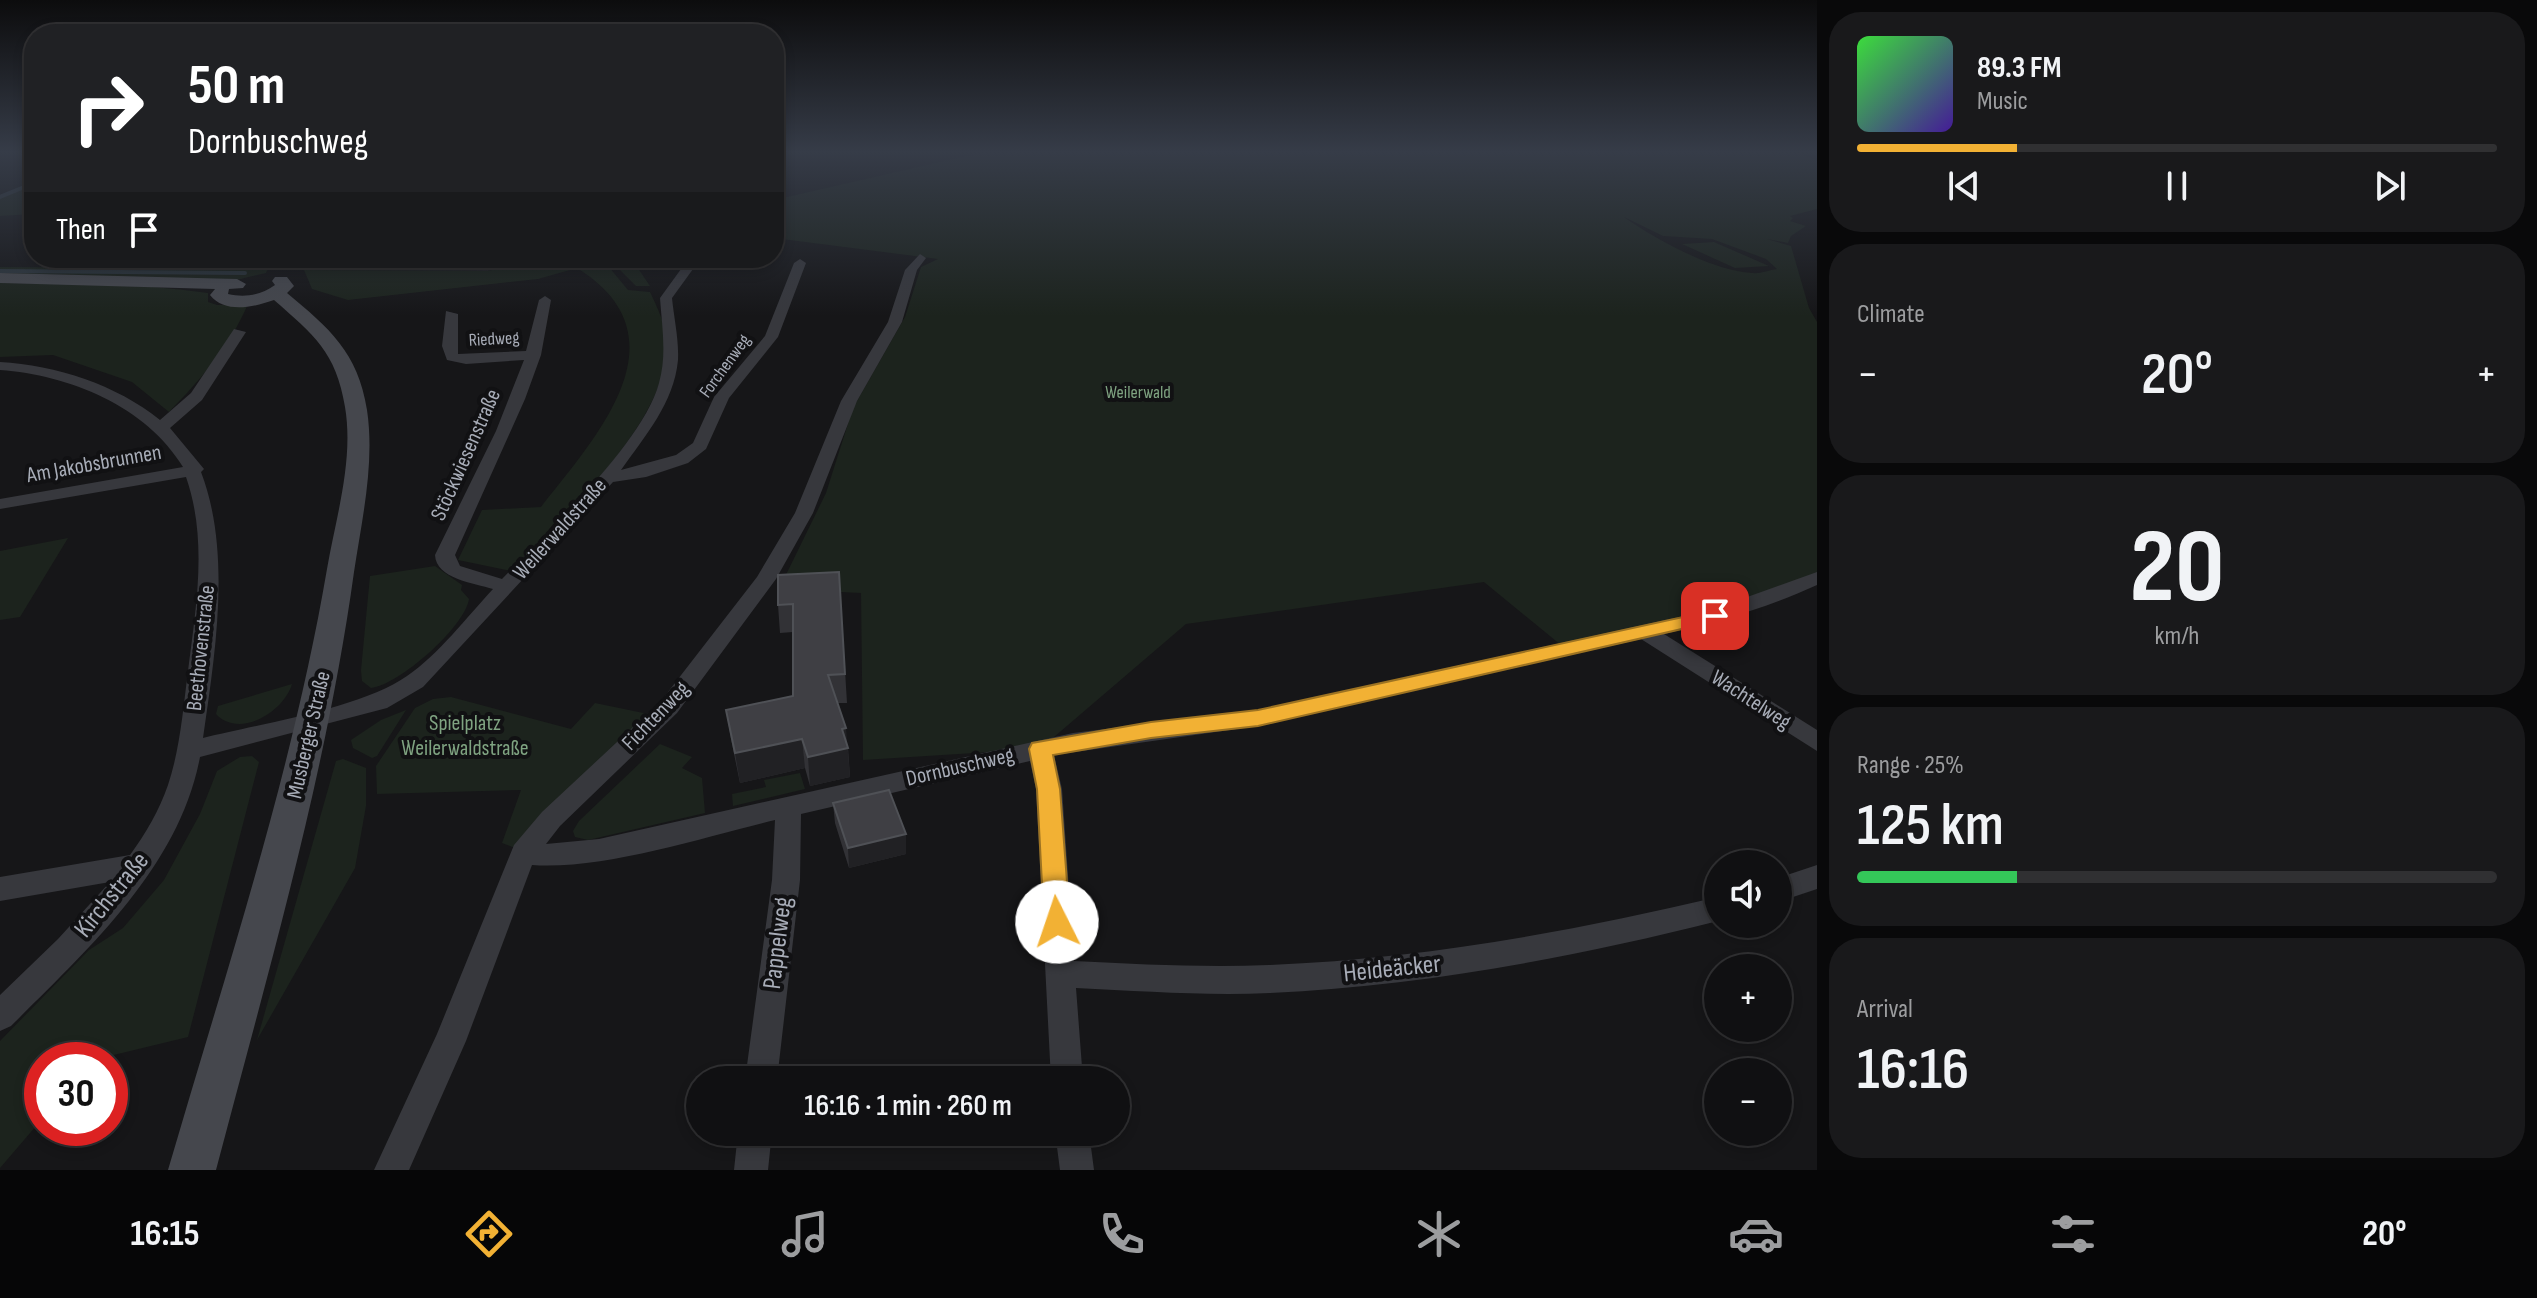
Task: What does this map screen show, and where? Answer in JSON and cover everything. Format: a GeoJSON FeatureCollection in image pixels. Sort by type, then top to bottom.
{"type":"FeatureCollection","features":[{"type":"Feature","properties":{"kind":"main road"},"geometry":{"type":"LineString","coordinates":[[0,278],[257,283],[253,300]]}},
{"type":"Feature","properties":{"kind":"main road","name":"Musberger Straße"},"geometry":{"type":"LineString","coordinates":[[192,1170],[315,719],[356,482],[359,439],[353,393],[342,362],[326,335],[295,311],[257,283],[219,295],[224,300],[253,300],[295,311]]}},
{"type":"Feature","properties":{"kind":"street","name":"Fichtenweg"},"geometry":{"type":"LineString","coordinates":[[391,1170],[450,1041],[523,853],[551,819],[669,707],[766,579],[804,513],[849,401],[889,335],[911,270],[920,258]]}},
{"type":"Feature","properties":{"kind":"street","name":"Forchenweg"},"geometry":{"type":"LineString","coordinates":[[608,477],[640,473],[682,459],[700,446],[722,397],[771,337],[800,263]]}},
{"type":"Feature","properties":{"kind":"street","name":"Weilerwaldstraße"},"geometry":{"type":"LineString","coordinates":[[315,719],[379,702],[415,682],[608,477],[643,431],[666,386],[672,348],[666,298],[688,268]]}},
{"type":"Feature","properties":{"kind":"street","name":"Stöckwiesenstraße"},"geometry":{"type":"LineString","coordinates":[[507,587],[453,570],[445,561],[445,555],[492,456],[534,355],[545,300]]}},
{"type":"Feature","properties":{"kind":"street","name":"Riedweg"},"geometry":{"type":"LineString","coordinates":[[451,314],[449,346],[452,357],[466,360],[534,355]]}},
{"type":"Feature","properties":{"kind":"street"},"geometry":{"type":"LineString","coordinates":[[162,426],[195,401],[239,332]]}},
{"type":"Feature","properties":{"kind":"street","name":"Beethovenstraße"},"geometry":{"type":"LineString","coordinates":[[0,366],[63,377],[124,401],[162,426],[195,469],[208,529],[208,593],[188,751],[315,719]]}},
{"type":"Feature","properties":{"kind":"street","name":"Am Jakobsbrunnen"},"geometry":{"type":"LineString","coordinates":[[0,504],[172,476],[195,469]]}},
{"type":"Feature","properties":{"kind":"street","name":"Dornbuschweg"},"geometry":{"type":"LineString","coordinates":[[523,853],[551,855],[599,850],[1040,749],[1151,730],[1258,718],[1746,607],[1817,578]]}},
{"type":"Feature","properties":{"kind":"street","name":"Wachtelweg"},"geometry":{"type":"LineString","coordinates":[[1645,632],[1817,742]]}},
{"type":"Feature","properties":{"kind":"street"},"geometry":{"type":"LineString","coordinates":[[1040,749],[1049,789],[1066,1066]]}},
{"type":"Feature","properties":{"kind":"street","name":"Kirchstraße"},"geometry":{"type":"LineString","coordinates":[[0,1016],[97,920],[140,865],[167,819],[188,751]]}},
{"type":"Feature","properties":{"kind":"street","name":"Pappelweg"},"geometry":{"type":"LineString","coordinates":[[763,1066],[786,880],[788,806]]}},
{"type":"Feature","properties":{"kind":"street"},"geometry":{"type":"LineString","coordinates":[[0,889],[140,865]]}},
{"type":"Feature","properties":{"kind":"street"},"geometry":{"type":"LineString","coordinates":[[1792,885],[1817,877]]}},
{"type":"Feature","properties":{"kind":"street","name":"Heideäcker"},"geometry":{"type":"LineString","coordinates":[[1061,974],[1225,979],[1375,971],[1545,948],[1704,912]]}},
{"type":"Feature","properties":{"kind":"street"},"geometry":{"type":"LineString","coordinates":[[751,1170],[754,1146]]}},
{"type":"Feature","properties":{"kind":"street"},"geometry":{"type":"LineString","coordinates":[[1074,1146],[1077,1170]]}},
{"type":"Feature","properties":{"kind":"shaded area"},"geometry":{"type":"Polygon","coordinates":[[[303,268],[500,268],[488,271],[303,268]]]}},
{"type":"Feature","properties":{"kind":"green space"},"geometry":{"type":"Polygon","coordinates":[[[0,207],[24,207],[24,215],[0,216],[0,207]]]}},
{"type":"Feature","properties":{"kind":"green space","name":"Weilerwald"},"geometry":{"type":"Polygon","coordinates":[[[784,207],[1817,207],[1790,216],[1793,218],[1790,221],[1806,226],[1791,236],[1788,243],[1767,239],[1791,246],[1809,308],[1817,322],[1817,578],[1795,589],[1567,650],[1484,582],[1186,624],[1040,749],[863,760],[861,593],[779,589],[826,493],[853,408],[905,317],[921,267],[938,259],[784,239],[784,207]],[[1624,217],[1668,244],[1720,266],[1755,273],[1777,269],[1766,259],[1712,239],[1663,236],[1624,217]]]}},
{"type":"Feature","properties":{"kind":"green space"},"geometry":{"type":"Polygon","coordinates":[[[1714,242],[1769,266],[1735,268],[1682,244],[1714,242]]]}},
{"type":"Feature","properties":{"kind":"green space"},"geometry":{"type":"Polygon","coordinates":[[[0,267],[268,268],[266,273],[232,281],[0,275],[0,267]]]}},
{"type":"Feature","properties":{"kind":"green space"},"geometry":{"type":"Polygon","coordinates":[[[500,268],[577,268],[538,279],[348,300],[312,289],[304,270],[488,271],[500,268]]]}},
{"type":"Feature","properties":{"kind":"green space"},"geometry":{"type":"Polygon","coordinates":[[[577,268],[610,268],[628,290],[650,292],[663,324],[667,344],[663,374],[650,405],[632,436],[608,467],[511,571],[458,560],[482,510],[541,507],[606,418],[622,387],[629,355],[626,324],[610,295],[577,268]]]}},
{"type":"Feature","properties":{"kind":"green space"},"geometry":{"type":"Polygon","coordinates":[[[618,268],[638,268],[650,286],[636,286],[618,268]]]}},
{"type":"Feature","properties":{"kind":"green space"},"geometry":{"type":"Polygon","coordinates":[[[0,283],[156,287],[208,293],[208,302],[217,305],[248,304],[233,334],[214,361],[169,412],[132,382],[53,355],[0,357],[0,283]]]}},
{"type":"Feature","properties":{"kind":"green space"},"geometry":{"type":"Polygon","coordinates":[[[68,538],[20,617],[0,620],[0,551],[68,538]]]}},
{"type":"Feature","properties":{"kind":"green space"},"geometry":{"type":"Polygon","coordinates":[[[435,566],[462,585],[461,590],[469,599],[465,611],[429,653],[398,677],[371,688],[362,681],[361,670],[370,576],[435,566]]]}},
{"type":"Feature","properties":{"kind":"green space"},"geometry":{"type":"Polygon","coordinates":[[[292,684],[280,704],[260,719],[236,724],[216,714],[218,706],[292,684]]]}},
{"type":"Feature","properties":{"kind":"green space","name":"Spielplatz Weilerwaldstraße"},"geometry":{"type":"Polygon","coordinates":[[[451,697],[571,729],[595,703],[653,715],[515,848],[502,843],[521,790],[377,794],[376,766],[415,708],[433,699],[451,697]]]}},
{"type":"Feature","properties":{"kind":"green space"},"geometry":{"type":"Polygon","coordinates":[[[406,710],[377,756],[372,758],[353,748],[351,740],[381,720],[406,710]]]}},
{"type":"Feature","properties":{"kind":"green space"},"geometry":{"type":"Polygon","coordinates":[[[660,744],[692,757],[682,768],[702,778],[705,813],[588,840],[575,837],[573,831],[579,821],[660,744]]]}},
{"type":"Feature","properties":{"kind":"green space"},"geometry":{"type":"Polygon","coordinates":[[[252,756],[259,762],[188,1037],[128,1052],[128,1042],[24,1042],[24,1140],[0,1168],[0,1041],[89,950],[123,928],[164,880],[200,814],[217,771],[240,757],[252,756]]]}},
{"type":"Feature","properties":{"kind":"green space"},"geometry":{"type":"Polygon","coordinates":[[[343,759],[366,768],[366,806],[355,868],[257,1040],[336,761],[343,759]]]}},
{"type":"Feature","properties":{"kind":"green space"},"geometry":{"type":"Polygon","coordinates":[[[800,773],[805,789],[733,806],[732,794],[766,787],[764,780],[800,773]]]}},
{"type":"Feature","properties":{"kind":"building"},"geometry":{"type":"Polygon","coordinates":[[[839,572],[845,674],[828,675],[846,728],[842,729],[848,748],[808,757],[802,739],[735,753],[726,710],[793,696],[793,604],[778,605],[778,575],[839,572]]]}},
{"type":"Feature","properties":{"kind":"building"},"geometry":{"type":"Polygon","coordinates":[[[889,790],[906,834],[848,848],[833,803],[889,790]]]}},
{"type":"Feature","properties":{"kind":"waterway"},"geometry":{"type":"LineString","coordinates":[[0,271],[245,273]]}},
{"type":"Feature","properties":{"kind":"route"},"geometry":{"type":"LineString","coordinates":[[1057,922],[1049,789],[1040,749],[1151,730],[1258,718],[1715,616]]}}]}
